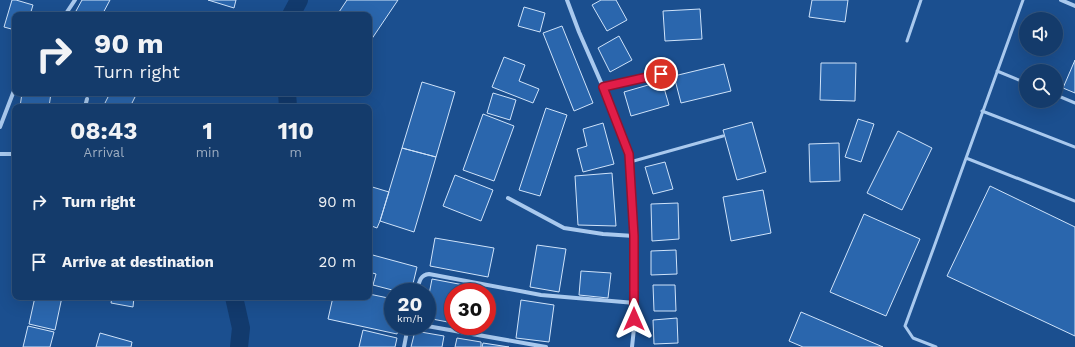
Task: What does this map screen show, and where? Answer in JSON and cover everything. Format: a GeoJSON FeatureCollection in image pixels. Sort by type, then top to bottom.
{"type":"FeatureCollection","features":[{"type":"Feature","properties":{"kind":"street"},"geometry":{"type":"LineString","coordinates":[[67,12],[75,0]]}},
{"type":"Feature","properties":{"kind":"street"},"geometry":{"type":"LineString","coordinates":[[567,0],[629,154],[634,236],[634,319],[632,347]]}},
{"type":"Feature","properties":{"kind":"street"},"geometry":{"type":"LineString","coordinates":[[1061,0],[1075,6]]}},
{"type":"Feature","properties":{"kind":"street"},"geometry":{"type":"LineString","coordinates":[[0,127],[12,96]]}},
{"type":"Feature","properties":{"kind":"street"},"geometry":{"type":"LineString","coordinates":[[86,104],[87,99]]}},
{"type":"Feature","properties":{"kind":"street"},"geometry":{"type":"LineString","coordinates":[[0,154],[12,154]]}},
{"type":"Feature","properties":{"kind":"street"},"geometry":{"type":"LineString","coordinates":[[508,198],[564,228],[603,234],[634,236]]}},
{"type":"Feature","properties":{"kind":"street"},"geometry":{"type":"LineString","coordinates":[[419,283],[420,277],[424,274],[428,274],[541,295],[634,303]]}},
{"type":"Feature","properties":{"kind":"street"},"geometry":{"type":"LineString","coordinates":[[436,328],[546,347]]}},
{"type":"Feature","properties":{"kind":"street"},"geometry":{"type":"LineString","coordinates":[[404,347],[406,335]]}},
{"type":"Feature","properties":{"kind":"lane"},"geometry":{"type":"LineString","coordinates":[[907,41],[921,0]]}},
{"type":"Feature","properties":{"kind":"lane"},"geometry":{"type":"LineString","coordinates":[[936,347],[913,338],[905,326],[1023,0]]}},
{"type":"Feature","properties":{"kind":"lane"},"geometry":{"type":"LineString","coordinates":[[997,71],[1019,80]]}},
{"type":"Feature","properties":{"kind":"lane"},"geometry":{"type":"LineString","coordinates":[[603,87],[661,74]]}},
{"type":"Feature","properties":{"kind":"lane"},"geometry":{"type":"LineString","coordinates":[[1063,98],[1075,103]]}},
{"type":"Feature","properties":{"kind":"lane"},"geometry":{"type":"LineString","coordinates":[[982,111],[1075,147]]}},
{"type":"Feature","properties":{"kind":"lane"},"geometry":{"type":"LineString","coordinates":[[630,162],[723,136]]}},
{"type":"Feature","properties":{"kind":"lane"},"geometry":{"type":"LineString","coordinates":[[966,158],[1075,201]]}},
{"type":"Feature","properties":{"kind":"building"},"geometry":{"type":"Polygon","coordinates":[[[12,0],[33,5],[31,12],[12,12],[12,29],[4,27],[12,0]]]}},
{"type":"Feature","properties":{"kind":"building"},"geometry":{"type":"Polygon","coordinates":[[[82,0],[110,0],[104,12],[76,11],[82,0]]]}},
{"type":"Feature","properties":{"kind":"building"},"geometry":{"type":"Polygon","coordinates":[[[208,0],[236,0],[234,8],[208,0]]]}},
{"type":"Feature","properties":{"kind":"building"},"geometry":{"type":"Polygon","coordinates":[[[347,0],[398,0],[372,39],[372,12],[339,12],[347,0]]]}},
{"type":"Feature","properties":{"kind":"building"},"geometry":{"type":"Polygon","coordinates":[[[601,0],[616,0],[627,20],[607,31],[592,5],[601,0]]]}},
{"type":"Feature","properties":{"kind":"building"},"geometry":{"type":"Polygon","coordinates":[[[812,0],[848,0],[845,22],[809,17],[812,0]]]}},
{"type":"Feature","properties":{"kind":"building"},"geometry":{"type":"Polygon","coordinates":[[[524,7],[545,13],[540,32],[518,26],[524,7]]]}},
{"type":"Feature","properties":{"kind":"building"},"geometry":{"type":"Polygon","coordinates":[[[700,9],[702,39],[665,41],[663,11],[700,9]]]}},
{"type":"Feature","properties":{"kind":"building"},"geometry":{"type":"Polygon","coordinates":[[[562,26],[593,103],[574,111],[543,33],[562,26]]]}},
{"type":"Feature","properties":{"kind":"building"},"geometry":{"type":"Polygon","coordinates":[[[619,36],[632,60],[610,72],[598,48],[619,36]]]}},
{"type":"Feature","properties":{"kind":"building"},"geometry":{"type":"Polygon","coordinates":[[[504,57],[525,65],[519,81],[539,89],[533,103],[492,87],[504,57]]]}},
{"type":"Feature","properties":{"kind":"building"},"geometry":{"type":"Polygon","coordinates":[[[1075,60],[1075,93],[1063,88],[1075,60]]]}},
{"type":"Feature","properties":{"kind":"building"},"geometry":{"type":"Polygon","coordinates":[[[821,63],[856,63],[855,101],[820,100],[821,63]]]}},
{"type":"Feature","properties":{"kind":"building"},"geometry":{"type":"Polygon","coordinates":[[[724,64],[731,91],[681,103],[674,76],[724,64]]]}},
{"type":"Feature","properties":{"kind":"building"},"geometry":{"type":"Polygon","coordinates":[[[662,81],[669,105],[631,116],[624,92],[662,81]]]}},
{"type":"Feature","properties":{"kind":"building"},"geometry":{"type":"Polygon","coordinates":[[[422,82],[455,92],[436,157],[402,148],[422,82]]]}},
{"type":"Feature","properties":{"kind":"building"},"geometry":{"type":"Polygon","coordinates":[[[493,93],[516,100],[510,120],[487,113],[493,93]]]}},
{"type":"Feature","properties":{"kind":"building"},"geometry":{"type":"Polygon","coordinates":[[[22,96],[51,96],[49,104],[20,104],[22,96]]]}},
{"type":"Feature","properties":{"kind":"building"},"geometry":{"type":"Polygon","coordinates":[[[108,96],[136,96],[132,104],[104,104],[108,96]]]}},
{"type":"Feature","properties":{"kind":"building"},"geometry":{"type":"Polygon","coordinates":[[[546,108],[567,115],[540,196],[519,190],[546,108]]]}},
{"type":"Feature","properties":{"kind":"building"},"geometry":{"type":"Polygon","coordinates":[[[483,114],[514,126],[494,181],[463,170],[483,114]]]}},
{"type":"Feature","properties":{"kind":"building"},"geometry":{"type":"Polygon","coordinates":[[[858,119],[874,124],[861,162],[845,157],[858,119]]]}},
{"type":"Feature","properties":{"kind":"building"},"geometry":{"type":"Polygon","coordinates":[[[752,122],[766,172],[737,180],[723,130],[752,122]]]}},
{"type":"Feature","properties":{"kind":"building"},"geometry":{"type":"Polygon","coordinates":[[[603,123],[614,164],[583,172],[577,149],[587,146],[583,129],[603,123]]]}},
{"type":"Feature","properties":{"kind":"building"},"geometry":{"type":"Polygon","coordinates":[[[898,131],[932,148],[902,210],[867,193],[898,131]]]}},
{"type":"Feature","properties":{"kind":"building"},"geometry":{"type":"Polygon","coordinates":[[[839,143],[840,181],[810,182],[809,144],[839,143]]]}},
{"type":"Feature","properties":{"kind":"building"},"geometry":{"type":"Polygon","coordinates":[[[402,148],[436,157],[414,232],[380,221],[402,148]]]}},
{"type":"Feature","properties":{"kind":"building"},"geometry":{"type":"Polygon","coordinates":[[[665,162],[673,189],[653,194],[645,167],[665,162]]]}},
{"type":"Feature","properties":{"kind":"building"},"geometry":{"type":"Polygon","coordinates":[[[612,173],[616,226],[578,225],[575,176],[612,173]]]}},
{"type":"Feature","properties":{"kind":"building"},"geometry":{"type":"Polygon","coordinates":[[[455,175],[493,190],[481,221],[443,206],[455,175]]]}},
{"type":"Feature","properties":{"kind":"building"},"geometry":{"type":"Polygon","coordinates":[[[990,186],[1075,227],[1075,336],[947,276],[990,186]]]}},
{"type":"Feature","properties":{"kind":"building"},"geometry":{"type":"Polygon","coordinates":[[[372,187],[389,192],[377,228],[372,226],[372,187]]]}},
{"type":"Feature","properties":{"kind":"building"},"geometry":{"type":"Polygon","coordinates":[[[763,190],[771,233],[731,241],[723,197],[763,190]]]}},
{"type":"Feature","properties":{"kind":"building"},"geometry":{"type":"Polygon","coordinates":[[[678,203],[679,239],[652,241],[651,204],[678,203]]]}},
{"type":"Feature","properties":{"kind":"building"},"geometry":{"type":"Polygon","coordinates":[[[864,214],[920,239],[886,316],[830,292],[864,214]]]}},
{"type":"Feature","properties":{"kind":"building"},"geometry":{"type":"Polygon","coordinates":[[[435,238],[494,248],[488,277],[430,266],[435,238]]]}},
{"type":"Feature","properties":{"kind":"building"},"geometry":{"type":"Polygon","coordinates":[[[537,245],[566,249],[559,292],[530,287],[537,245]]]}},
{"type":"Feature","properties":{"kind":"building"},"geometry":{"type":"Polygon","coordinates":[[[676,250],[677,274],[651,275],[651,251],[676,250]]]}},
{"type":"Feature","properties":{"kind":"building"},"geometry":{"type":"Polygon","coordinates":[[[372,255],[417,267],[413,283],[384,283],[384,288],[373,285],[376,274],[372,273],[372,255]]]}},
{"type":"Feature","properties":{"kind":"building"},"geometry":{"type":"Polygon","coordinates":[[[581,271],[611,273],[608,298],[579,295],[581,271]]]}},
{"type":"Feature","properties":{"kind":"building"},"geometry":{"type":"Polygon","coordinates":[[[432,279],[453,283],[444,283],[444,321],[436,320],[436,283],[431,283],[432,279]]]}},
{"type":"Feature","properties":{"kind":"building"},"geometry":{"type":"Polygon","coordinates":[[[653,285],[675,285],[676,311],[654,311],[653,285]]]}},
{"type":"Feature","properties":{"kind":"building"},"geometry":{"type":"Polygon","coordinates":[[[372,295],[384,297],[384,331],[328,319],[332,300],[372,300],[372,295]]]}},
{"type":"Feature","properties":{"kind":"building"},"geometry":{"type":"Polygon","coordinates":[[[34,300],[61,300],[55,330],[29,324],[34,300]]]}},
{"type":"Feature","properties":{"kind":"building"},"geometry":{"type":"Polygon","coordinates":[[[112,300],[134,300],[133,307],[111,303],[112,300]]]}},
{"type":"Feature","properties":{"kind":"building"},"geometry":{"type":"Polygon","coordinates":[[[521,300],[554,305],[549,342],[516,338],[521,300]]]}},
{"type":"Feature","properties":{"kind":"building"},"geometry":{"type":"Polygon","coordinates":[[[801,312],[883,347],[803,347],[789,341],[801,312]]]}},
{"type":"Feature","properties":{"kind":"building"},"geometry":{"type":"Polygon","coordinates":[[[677,318],[678,343],[654,344],[653,320],[677,318]]]}},
{"type":"Feature","properties":{"kind":"building"},"geometry":{"type":"Polygon","coordinates":[[[28,326],[54,332],[50,347],[23,347],[28,326]]]}},
{"type":"Feature","properties":{"kind":"building"},"geometry":{"type":"Polygon","coordinates":[[[363,330],[397,338],[395,347],[359,347],[363,330]]]}},
{"type":"Feature","properties":{"kind":"building"},"geometry":{"type":"Polygon","coordinates":[[[100,333],[132,342],[131,347],[96,347],[100,333]]]}},
{"type":"Feature","properties":{"kind":"building"},"geometry":{"type":"Polygon","coordinates":[[[414,335],[444,336],[442,347],[411,347],[414,335]]]}},
{"type":"Feature","properties":{"kind":"building"},"geometry":{"type":"Polygon","coordinates":[[[457,338],[481,342],[481,347],[455,347],[457,338]]]}},
{"type":"Feature","properties":{"kind":"building"},"geometry":{"type":"Polygon","coordinates":[[[483,343],[509,347],[482,347],[483,343]]]}},
{"type":"Feature","properties":{"kind":"waterway"},"geometry":{"type":"LineString","coordinates":[[293,12],[299,0]]}},
{"type":"Feature","properties":{"kind":"waterway"},"geometry":{"type":"LineString","coordinates":[[287,96],[288,104]]}},
{"type":"Feature","properties":{"kind":"waterway"},"geometry":{"type":"LineString","coordinates":[[235,300],[241,328],[239,347]]}},
{"type":"Feature","properties":{"kind":"route"},"geometry":{"type":"LineString","coordinates":[[634,319],[634,236],[629,154],[603,87],[661,74]]}}]}
